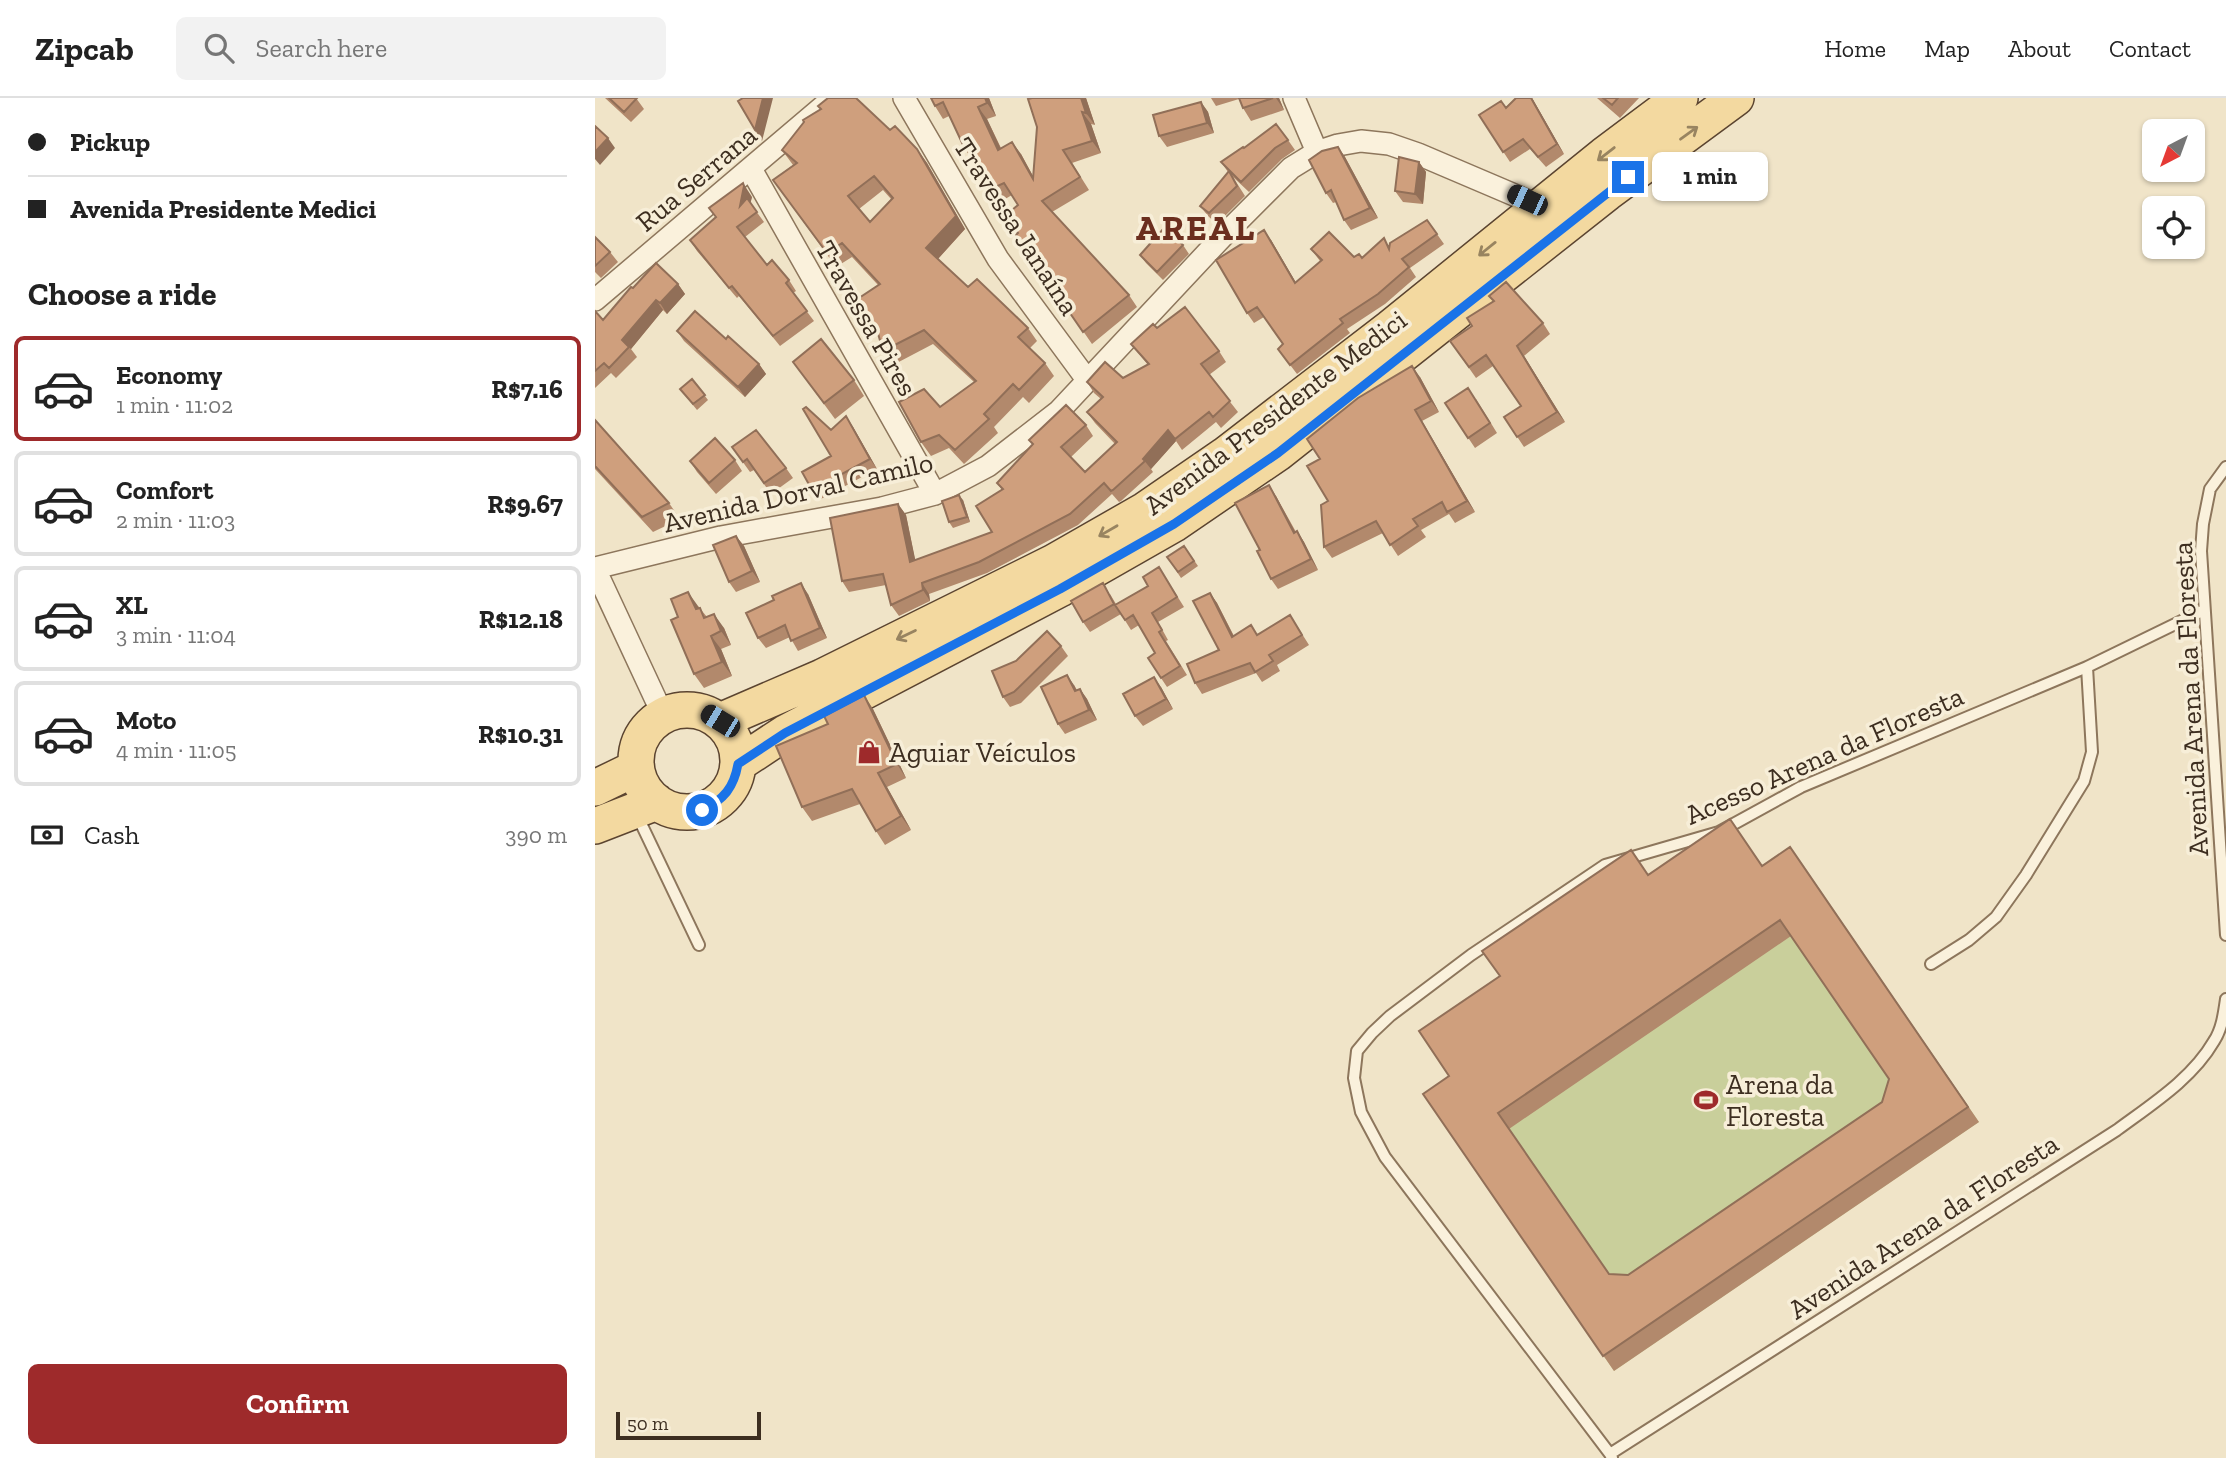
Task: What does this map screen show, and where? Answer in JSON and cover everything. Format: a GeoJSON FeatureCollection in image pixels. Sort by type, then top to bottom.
{"type":"FeatureCollection","features":[{"type":"Feature","properties":{"kind":"main road","name":"Avenida Presidente Medici"},"geometry":{"type":"LineString","coordinates":[[720,721],[822,677],[1029,574],[1145,510],[1258,429],[1390,328],[1604,155],[1680,98]]}},
{"type":"Feature","properties":{"kind":"main road","name":"Avenida Presidente Medici"},"geometry":{"type":"LineString","coordinates":[[738,764],[785,733],[1060,589],[1174,524],[1278,453],[1607,193],[1736,98]]}},
{"type":"Feature","properties":{"kind":"main road"},"geometry":{"type":"LineString","coordinates":[[595,826],[646,807],[686,813],[716,804],[727,793],[735,779],[738,764],[734,740],[720,721],[707,713],[677,710],[650,724],[641,737],[636,752],[636,768],[646,807]]}},
{"type":"Feature","properties":{"kind":"main road"},"geometry":{"type":"LineString","coordinates":[[595,788],[636,768]]}},
{"type":"Feature","properties":{"kind":"street","name":"Rua Serrana"},"geometry":{"type":"LineString","coordinates":[[595,300],[833,98]]}},
{"type":"Feature","properties":{"kind":"street","name":"Travessa Janaína"},"geometry":{"type":"LineString","coordinates":[[904,98],[998,259],[1088,381]]}},
{"type":"Feature","properties":{"kind":"street"},"geometry":{"type":"LineString","coordinates":[[1294,98],[1317,152]]}},
{"type":"Feature","properties":{"kind":"street","name":"Avenida Dorval Camilo"},"geometry":{"type":"LineString","coordinates":[[595,569],[721,537],[882,508],[935,494],[988,467],[1059,411],[1222,237],[1291,168],[1317,152],[1361,141],[1389,144],[1541,206]]}},
{"type":"Feature","properties":{"kind":"street","name":"Travessa Pires"},"geometry":{"type":"LineString","coordinates":[[751,169],[935,494]]}},
{"type":"Feature","properties":{"kind":"street"},"geometry":{"type":"LineString","coordinates":[[595,569],[663,715]]}},
{"type":"Feature","properties":{"kind":"lane","name":"Avenida Arena da Floresta"},"geometry":{"type":"LineString","coordinates":[[2226,467],[2210,489],[2201,551],[2226,935]]}},
{"type":"Feature","properties":{"kind":"lane","name":"Acesso Arena da Floresta"},"geometry":{"type":"LineString","coordinates":[[1611,1456],[1385,1157],[1361,1112],[1354,1078],[1357,1051],[1390,1016],[1471,955],[1605,865],[1719,832],[1801,787],[2087,667],[2204,610]]}},
{"type":"Feature","properties":{"kind":"lane"},"geometry":{"type":"LineString","coordinates":[[1931,964],[1969,940],[1996,916],[2026,875],[2084,781],[2092,752],[2087,667]]}},
{"type":"Feature","properties":{"kind":"lane"},"geometry":{"type":"LineString","coordinates":[[646,807],[699,945]]}},
{"type":"Feature","properties":{"kind":"lane","name":"Avenida Arena da Floresta"},"geometry":{"type":"LineString","coordinates":[[1611,1456],[2117,1130],[2167,1093],[2200,1061],[2215,1040],[2224,1017],[2226,999]]}},
{"type":"Feature","properties":{"kind":"green space","name":"Arena da Floresta"},"geometry":{"type":"Polygon","coordinates":[[[1741,835],[1773,881],[1801,862],[1979,1122],[1614,1371],[1434,1110],[1642,866],[1659,890],[1741,835]]]}},
{"type":"Feature","properties":{"kind":"building"},"geometry":{"type":"Polygon","coordinates":[[[609,98],[637,98],[624,112],[609,98]]]}},
{"type":"Feature","properties":{"kind":"building"},"geometry":{"type":"Polygon","coordinates":[[[743,98],[763,98],[755,130],[738,101],[743,98]]]}},
{"type":"Feature","properties":{"kind":"building"},"geometry":{"type":"Polygon","coordinates":[[[828,98],[856,98],[890,130],[895,126],[917,149],[956,216],[926,248],[968,287],[977,279],[1028,328],[1018,337],[1045,363],[1019,390],[1013,384],[984,414],[989,419],[955,450],[939,435],[921,442],[899,402],[924,389],[940,407],[976,381],[924,330],[883,351],[877,330],[856,300],[880,284],[842,243],[827,253],[773,180],[797,163],[782,150],[803,120],[821,109],[818,106],[828,98]],[[874,176],[848,196],[870,222],[893,198],[874,176]]]}},
{"type":"Feature","properties":{"kind":"building"},"geometry":{"type":"Polygon","coordinates":[[[931,98],[985,98],[987,103],[978,107],[998,150],[1012,142],[1033,179],[1037,127],[1028,99],[1081,98],[1086,113],[1082,112],[1092,141],[1063,150],[1080,177],[1042,201],[1129,295],[1083,332],[1027,255],[1016,235],[1018,233],[1005,216],[1018,205],[1004,183],[991,189],[968,146],[964,147],[943,102],[935,106],[931,98]]]}},
{"type":"Feature","properties":{"kind":"building"},"geometry":{"type":"Polygon","coordinates":[[[1239,98],[1273,98],[1243,108],[1239,98]]]}},
{"type":"Feature","properties":{"kind":"building"},"geometry":{"type":"Polygon","coordinates":[[[1516,98],[1531,98],[1557,144],[1538,157],[1523,139],[1503,152],[1479,115],[1501,101],[1506,108],[1516,98]]]}},
{"type":"Feature","properties":{"kind":"building"},"geometry":{"type":"Polygon","coordinates":[[[1603,98],[1618,98],[1612,105],[1603,98]]]}},
{"type":"Feature","properties":{"kind":"building"},"geometry":{"type":"Polygon","coordinates":[[[1201,102],[1207,123],[1159,136],[1153,115],[1201,102]]]}},
{"type":"Feature","properties":{"kind":"building"},"geometry":{"type":"Polygon","coordinates":[[[1276,124],[1288,140],[1275,148],[1241,182],[1221,162],[1276,124]]]}},
{"type":"Feature","properties":{"kind":"building"},"geometry":{"type":"Polygon","coordinates":[[[595,126],[608,138],[595,152],[595,126]]]}},
{"type":"Feature","properties":{"kind":"building"},"geometry":{"type":"Polygon","coordinates":[[[1338,147],[1370,208],[1344,220],[1331,190],[1326,193],[1309,160],[1322,151],[1338,147]]]}},
{"type":"Feature","properties":{"kind":"building"},"geometry":{"type":"Polygon","coordinates":[[[1399,157],[1419,162],[1415,194],[1395,191],[1399,157]]]}},
{"type":"Feature","properties":{"kind":"building"},"geometry":{"type":"Polygon","coordinates":[[[1229,171],[1237,186],[1209,213],[1200,206],[1229,171]]]}},
{"type":"Feature","properties":{"kind":"building"},"geometry":{"type":"Polygon","coordinates":[[[743,183],[740,206],[747,198],[757,212],[737,227],[767,265],[772,260],[789,280],[786,283],[807,311],[773,336],[690,240],[716,217],[709,208],[743,183]]]}},
{"type":"Feature","properties":{"kind":"building"},"geometry":{"type":"Polygon","coordinates":[[[1427,220],[1437,234],[1402,259],[1409,267],[1378,294],[1340,319],[1343,323],[1290,365],[1278,349],[1283,344],[1257,307],[1247,313],[1216,260],[1264,230],[1295,283],[1322,260],[1311,249],[1329,232],[1354,257],[1359,254],[1362,258],[1384,238],[1389,249],[1390,243],[1427,220]]]}},
{"type":"Feature","properties":{"kind":"building"},"geometry":{"type":"Polygon","coordinates":[[[1165,227],[1183,245],[1157,272],[1140,255],[1165,227]]]}},
{"type":"Feature","properties":{"kind":"building"},"geometry":{"type":"Polygon","coordinates":[[[595,237],[610,252],[595,266],[595,237]]]}},
{"type":"Feature","properties":{"kind":"building"},"geometry":{"type":"Polygon","coordinates":[[[656,263],[678,284],[660,303],[656,300],[622,340],[629,347],[609,368],[604,363],[595,371],[595,311],[603,320],[656,263]]]}},
{"type":"Feature","properties":{"kind":"building"},"geometry":{"type":"Polygon","coordinates":[[[1506,282],[1543,323],[1517,346],[1557,412],[1517,437],[1504,417],[1521,406],[1486,355],[1469,367],[1450,341],[1472,326],[1467,318],[1494,301],[1489,296],[1506,282]]]}},
{"type":"Feature","properties":{"kind":"building"},"geometry":{"type":"Polygon","coordinates":[[[1185,307],[1219,351],[1201,364],[1230,401],[1213,417],[1209,412],[1175,439],[1168,430],[1143,459],[1145,461],[1113,490],[1104,483],[1070,514],[979,562],[922,583],[923,590],[891,605],[883,574],[842,581],[830,518],[898,504],[910,562],[992,532],[976,506],[1003,489],[997,483],[1033,444],[1029,440],[1066,405],[1086,425],[1061,447],[1085,472],[1117,442],[1087,412],[1103,397],[1087,382],[1105,362],[1123,378],[1149,364],[1131,344],[1153,324],[1157,328],[1185,307]]]}},
{"type":"Feature","properties":{"kind":"building"},"geometry":{"type":"Polygon","coordinates":[[[695,311],[759,364],[738,387],[677,331],[695,311]]]}},
{"type":"Feature","properties":{"kind":"building"},"geometry":{"type":"Polygon","coordinates":[[[821,339],[854,380],[824,403],[793,362],[821,339]]]}},
{"type":"Feature","properties":{"kind":"building"},"geometry":{"type":"Polygon","coordinates":[[[1412,366],[1431,401],[1415,410],[1467,501],[1447,512],[1442,502],[1413,519],[1418,526],[1390,545],[1376,521],[1324,547],[1321,505],[1328,501],[1307,466],[1320,459],[1307,439],[1358,398],[1412,366]]]}},
{"type":"Feature","properties":{"kind":"building"},"geometry":{"type":"Polygon","coordinates":[[[692,379],[705,395],[693,404],[680,389],[692,379]]]}},
{"type":"Feature","properties":{"kind":"building"},"geometry":{"type":"Polygon","coordinates":[[[1468,388],[1490,423],[1468,438],[1445,403],[1468,388]]]}},
{"type":"Feature","properties":{"kind":"building"},"geometry":{"type":"Polygon","coordinates":[[[806,407],[831,430],[846,416],[870,459],[812,490],[802,472],[831,456],[803,409],[806,407]]]}},
{"type":"Feature","properties":{"kind":"building"},"geometry":{"type":"Polygon","coordinates":[[[595,420],[669,503],[642,517],[595,466],[595,420]]]}},
{"type":"Feature","properties":{"kind":"building"},"geometry":{"type":"Polygon","coordinates":[[[756,430],[786,468],[764,483],[747,459],[743,462],[732,447],[756,430]]]}},
{"type":"Feature","properties":{"kind":"building"},"geometry":{"type":"Polygon","coordinates":[[[715,438],[735,460],[709,483],[690,461],[715,438]]]}},
{"type":"Feature","properties":{"kind":"building"},"geometry":{"type":"Polygon","coordinates":[[[1269,485],[1311,559],[1271,579],[1257,551],[1260,550],[1235,503],[1269,485]]]}},
{"type":"Feature","properties":{"kind":"building"},"geometry":{"type":"Polygon","coordinates":[[[959,495],[967,517],[949,522],[942,501],[959,495]]]}},
{"type":"Feature","properties":{"kind":"building"},"geometry":{"type":"Polygon","coordinates":[[[736,536],[752,571],[729,582],[713,545],[736,536]]]}},
{"type":"Feature","properties":{"kind":"building"},"geometry":{"type":"Polygon","coordinates":[[[1184,546],[1194,561],[1178,572],[1167,557],[1184,546]]]}},
{"type":"Feature","properties":{"kind":"building"},"geometry":{"type":"Polygon","coordinates":[[[1159,567],[1177,597],[1152,613],[1162,630],[1159,632],[1180,666],[1161,678],[1148,658],[1155,653],[1133,615],[1125,620],[1115,605],[1148,586],[1143,577],[1159,567]]]}},
{"type":"Feature","properties":{"kind":"building"},"geometry":{"type":"Polygon","coordinates":[[[801,583],[820,628],[791,641],[785,625],[758,638],[746,613],[774,600],[772,596],[801,583]]]}},
{"type":"Feature","properties":{"kind":"building"},"geometry":{"type":"Polygon","coordinates":[[[1103,583],[1114,604],[1083,622],[1071,601],[1103,583]]]}},
{"type":"Feature","properties":{"kind":"building"},"geometry":{"type":"Polygon","coordinates":[[[688,592],[704,618],[714,614],[721,631],[711,636],[722,662],[694,674],[671,620],[678,617],[671,599],[688,592]]]}},
{"type":"Feature","properties":{"kind":"building"},"geometry":{"type":"Polygon","coordinates":[[[1210,593],[1232,637],[1251,625],[1257,635],[1290,615],[1302,635],[1269,655],[1273,661],[1255,672],[1250,663],[1195,683],[1187,664],[1219,650],[1193,601],[1210,593]]]}},
{"type":"Feature","properties":{"kind":"building"},"geometry":{"type":"Polygon","coordinates":[[[1047,631],[1061,646],[1014,692],[1003,697],[992,671],[1016,661],[1047,631]]]}},
{"type":"Feature","properties":{"kind":"building"},"geometry":{"type":"Polygon","coordinates":[[[1067,675],[1075,691],[1080,689],[1089,710],[1058,724],[1041,687],[1067,675]]]}},
{"type":"Feature","properties":{"kind":"building"},"geometry":{"type":"Polygon","coordinates":[[[1154,677],[1166,699],[1135,716],[1123,694],[1154,677]]]}},
{"type":"Feature","properties":{"kind":"building"},"geometry":{"type":"Polygon","coordinates":[[[864,695],[897,764],[878,773],[901,816],[876,831],[852,789],[802,807],[776,746],[828,724],[824,716],[864,695]]]}},
{"type":"Feature","properties":{"kind":"building"},"geometry":{"type":"Polygon","coordinates":[[[1730,819],[1762,866],[1790,847],[1968,1107],[1603,1356],[1423,1094],[1449,1076],[1419,1031],[1500,976],[1482,951],[1631,850],[1648,875],[1730,819]],[[1780,920],[1498,1113],[1609,1274],[1628,1275],[1882,1102],[1889,1079],[1780,920]]]}},
{"type":"Feature","properties":{"kind":"place","name":"Aguiar Veículos"},"geometry":{"type":"Point","coordinates":[869,752]}},
{"type":"Feature","properties":{"kind":"place","name":"Arena da Floresta"},"geometry":{"type":"Point","coordinates":[1706,1100]}},
{"type":"Feature","properties":{"kind":"district","name":"AREAL"},"geometry":{"type":"Point","coordinates":[1196,228]}},
{"type":"Feature","properties":{"kind":"route"},"geometry":{"type":"LineString","coordinates":[[702,810],[716,804],[727,793],[735,779],[738,764],[785,733],[1060,589],[1174,524],[1278,453],[1628,177]]}}]}
